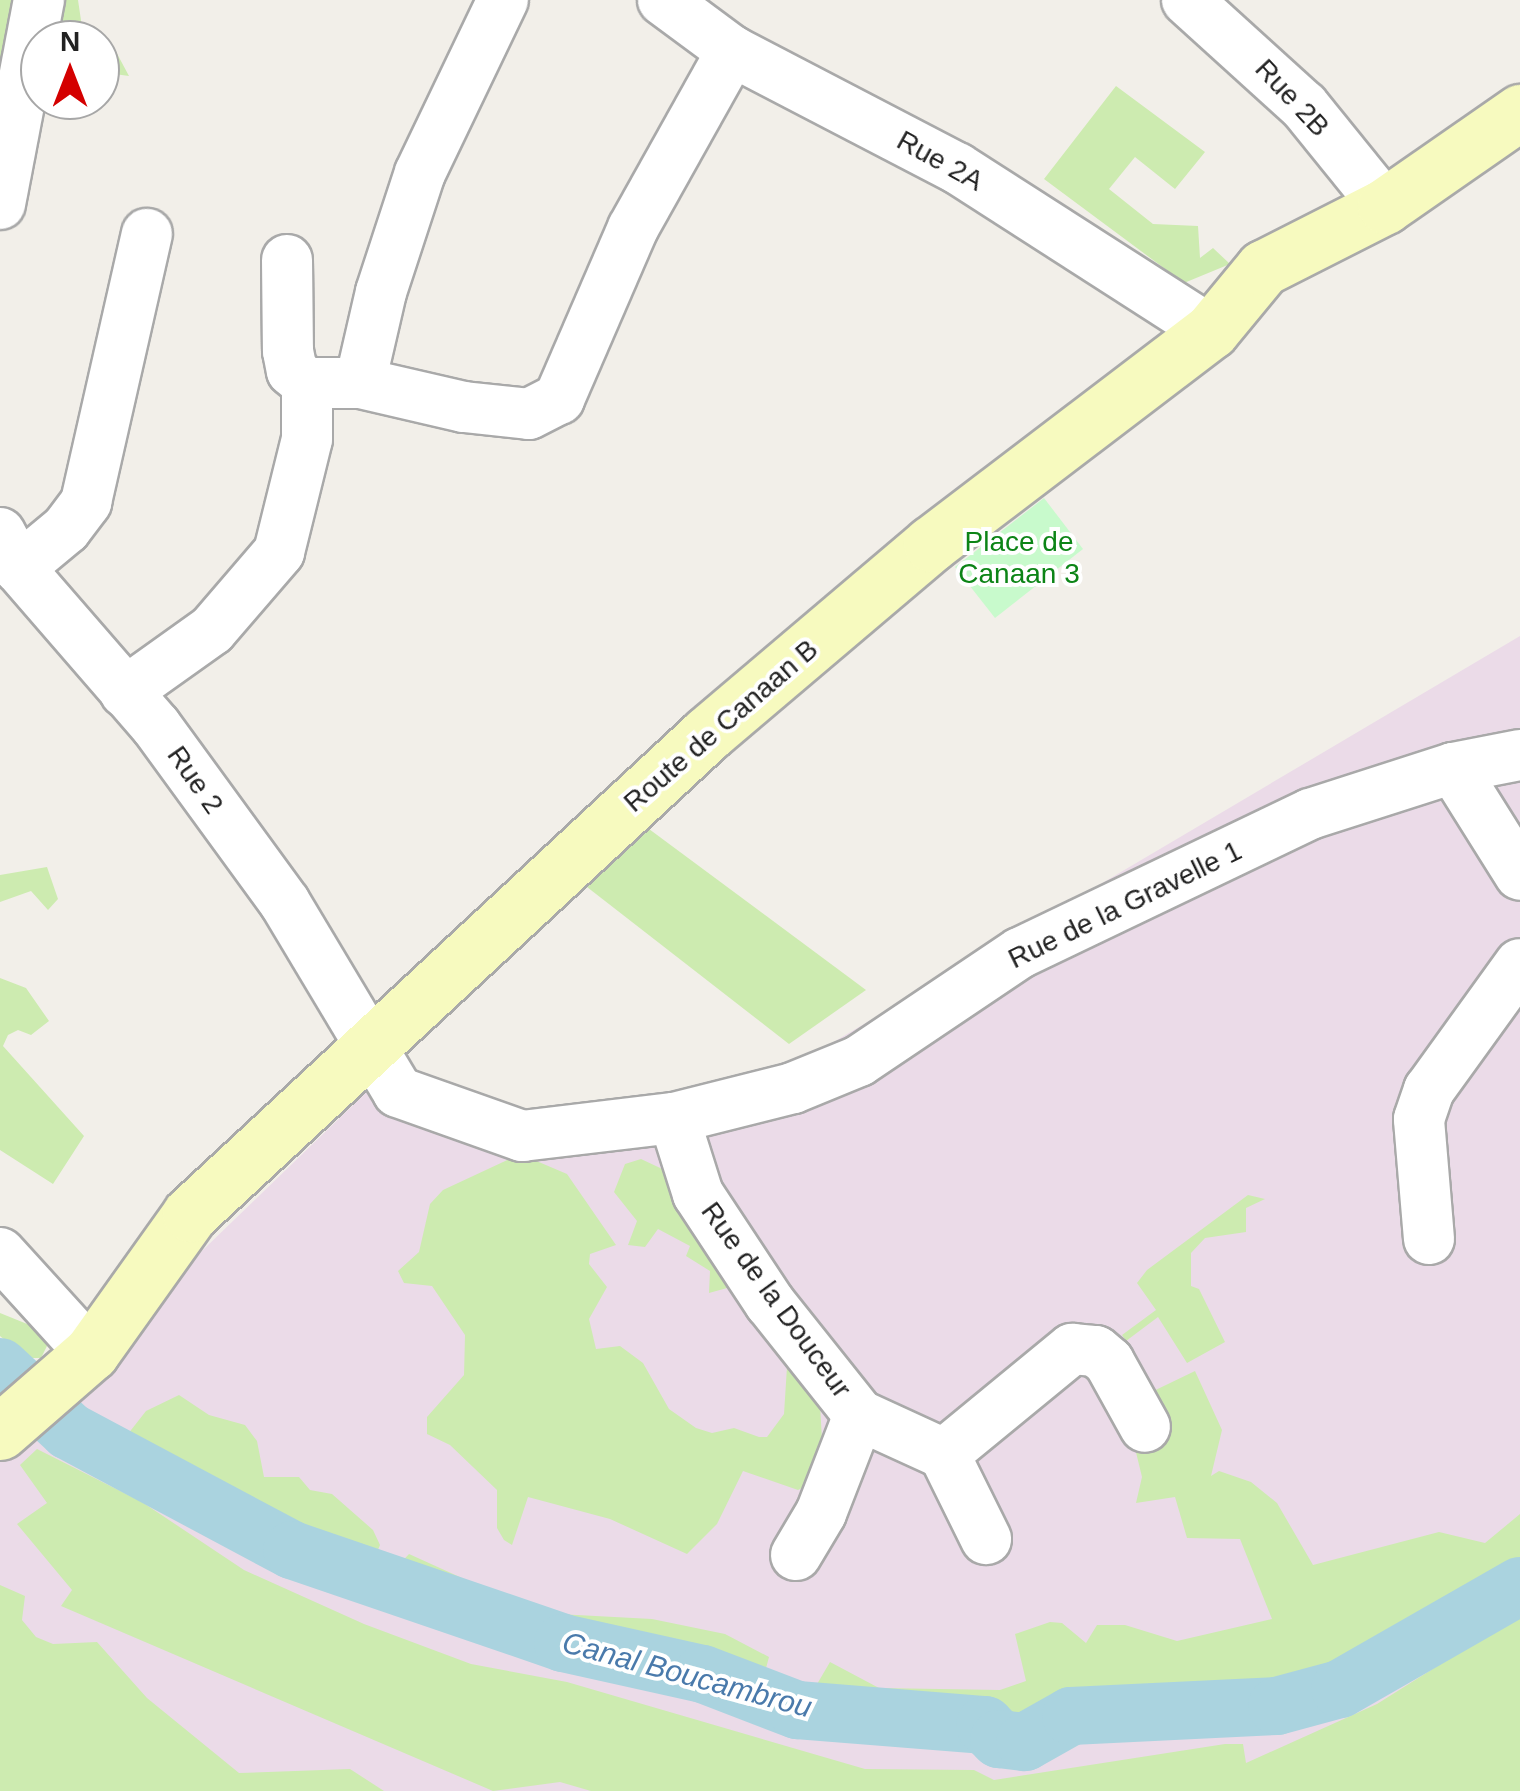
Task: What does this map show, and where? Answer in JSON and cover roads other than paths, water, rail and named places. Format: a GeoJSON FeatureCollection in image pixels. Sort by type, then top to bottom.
{"type":"FeatureCollection","features":[{"type":"Feature","properties":{"kind":"street"},"geometry":{"type":"LineString","coordinates":[[0,204],[40,0]]}},
{"type":"Feature","properties":{"kind":"street"},"geometry":{"type":"LineString","coordinates":[[360,383],[381,292],[420,173],[503,0]]}},
{"type":"Feature","properties":{"kind":"street","name":"Rue 2A"},"geometry":{"type":"LineString","coordinates":[[662,0],[732,51],[957,168],[1212,331]]}},
{"type":"Feature","properties":{"kind":"street","name":"Rue 2B"},"geometry":{"type":"LineString","coordinates":[[1187,0],[1304,106],[1385,206]]}},
{"type":"Feature","properties":{"kind":"street"},"geometry":{"type":"LineString","coordinates":[[288,260],[288,351],[292,371],[307,383],[360,383],[464,408],[529,414],[559,400],[634,228],[732,51]]}},
{"type":"Feature","properties":{"kind":"street","name":"Route de Canaan B"},"geometry":{"type":"LineString","coordinates":[[0,1432],[79,1365],[190,1214],[367,1044],[707,734],[932,544],[1212,331],[1263,268],[1385,206],[1520,112]]}},
{"type":"Feature","properties":{"kind":"street"},"geometry":{"type":"LineString","coordinates":[[10,551],[66,529],[86,502],[147,234]]}},
{"type":"Feature","properties":{"kind":"street"},"geometry":{"type":"LineString","coordinates":[[125,692],[212,630],[279,552],[307,439],[307,383]]}},
{"type":"Feature","properties":{"kind":"street","name":"Rue 2"},"geometry":{"type":"LineString","coordinates":[[10,551],[125,692],[285,903],[367,1044]]}},
{"type":"Feature","properties":{"kind":"street","name":"Rue de la Gravelle 1"},"geometry":{"type":"LineString","coordinates":[[367,1044],[398,1092],[522,1136],[674,1118],[793,1088],[860,1060],[1020,953],[1310,814],[1453,768],[1520,755]]}},
{"type":"Feature","properties":{"kind":"street"},"geometry":{"type":"LineString","coordinates":[[1453,768],[1520,875]]}},
{"type":"Feature","properties":{"kind":"street"},"geometry":{"type":"LineString","coordinates":[[1429,1239],[1419,1119],[1429,1090],[1520,964]]}},
{"type":"Feature","properties":{"kind":"street","name":"Rue de la Douceur"},"geometry":{"type":"LineString","coordinates":[[674,1118],[698,1194],[770,1303],[860,1414],[944,1454]]}},
{"type":"Feature","properties":{"kind":"street"},"geometry":{"type":"LineString","coordinates":[[0,1253],[79,1365]]}},
{"type":"Feature","properties":{"kind":"street"},"geometry":{"type":"LineString","coordinates":[[986,1540],[944,1454],[1072,1349],[1096,1351],[1109,1362],[1145,1427]]}},
{"type":"Feature","properties":{"kind":"street"},"geometry":{"type":"LineString","coordinates":[[796,1555],[821,1514],[860,1414]]}},
{"type":"Feature","properties":{"kind":"waterway","name":"Canal Boucambrou"},"geometry":{"type":"LineString","coordinates":[[0,1367],[69,1431],[292,1550],[563,1643],[703,1674],[797,1710],[985,1725],[999,1739],[1025,1742],[1071,1716],[1277,1706],[1340,1689],[1520,1586]]}},
{"type":"Feature","properties":{"kind":"park label","name":"Place de Canaan 3"},"geometry":{"type":"Point","coordinates":[1019,558]}}]}
